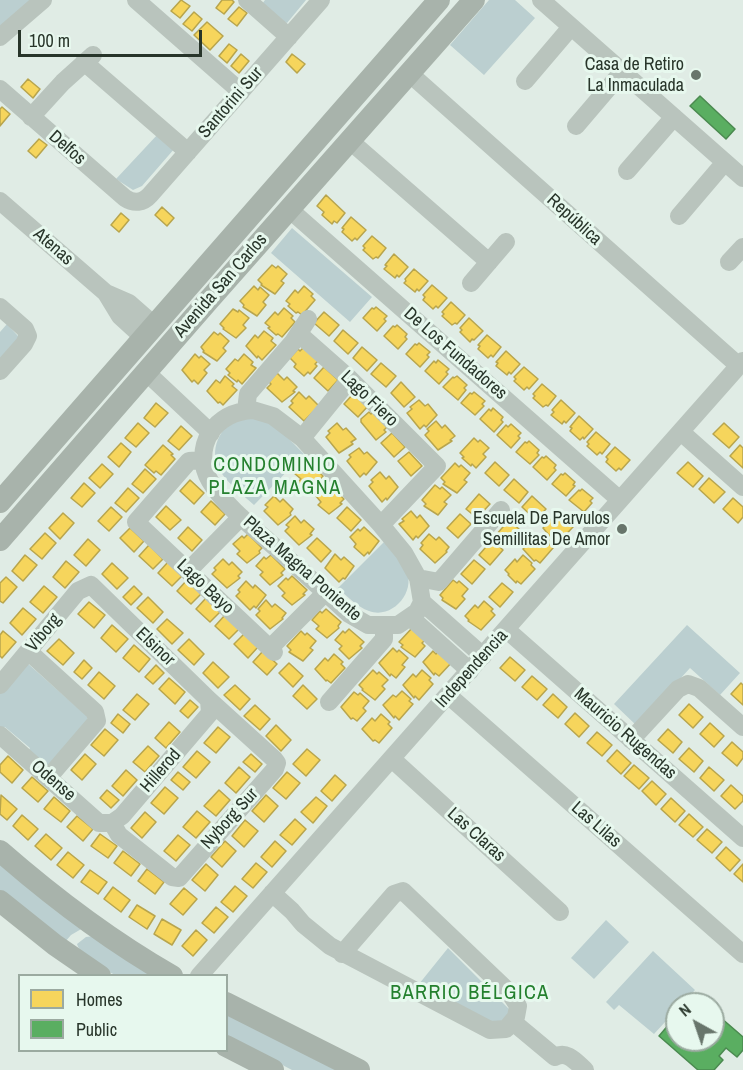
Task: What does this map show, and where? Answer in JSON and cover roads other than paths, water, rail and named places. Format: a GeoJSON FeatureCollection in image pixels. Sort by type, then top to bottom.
{"type":"FeatureCollection","features":[{"type":"Feature","properties":{"kind":"main road","name":"Avenida San Carlos"},"geometry":{"type":"LineString","coordinates":[[0,502],[148,331],[441,13],[474,0]]}},
{"type":"Feature","properties":{"kind":"main road","name":"Avenida San Carlos"},"geometry":{"type":"LineString","coordinates":[[0,540],[409,73],[441,13]]}},
{"type":"Feature","properties":{"kind":"main road"},"geometry":{"type":"LineString","coordinates":[[93,395],[100,406],[111,412]]}},
{"type":"Feature","properties":{"kind":"main road"},"geometry":{"type":"LineString","coordinates":[[0,851],[55,898],[100,931],[170,974]]}},
{"type":"Feature","properties":{"kind":"main road"},"geometry":{"type":"LineString","coordinates":[[0,901],[34,929],[98,974]]}},
{"type":"Feature","properties":{"kind":"main road"},"geometry":{"type":"LineString","coordinates":[[74,958],[72,949],[75,940],[87,932],[100,931]]}},
{"type":"Feature","properties":{"kind":"main road"},"geometry":{"type":"LineString","coordinates":[[228,1005],[347,1067]]}},
{"type":"Feature","properties":{"kind":"main road"},"geometry":{"type":"LineString","coordinates":[[228,1047],[273,1070]]}},
{"type":"Feature","properties":{"kind":"street"},"geometry":{"type":"LineString","coordinates":[[0,37],[43,0]]}},
{"type":"Feature","properties":{"kind":"street"},"geometry":{"type":"LineString","coordinates":[[247,0],[289,37]]}},
{"type":"Feature","properties":{"kind":"street","name":"Santorini Sur"},"geometry":{"type":"LineString","coordinates":[[137,202],[150,195],[321,0]]}},
{"type":"Feature","properties":{"kind":"street"},"geometry":{"type":"LineString","coordinates":[[541,0],[743,178]]}},
{"type":"Feature","properties":{"kind":"street"},"geometry":{"type":"LineString","coordinates":[[147,4],[241,92]]}},
{"type":"Feature","properties":{"kind":"street"},"geometry":{"type":"LineString","coordinates":[[525,81],[571,27]]}},
{"type":"Feature","properties":{"kind":"street"},"geometry":{"type":"LineString","coordinates":[[31,117],[89,58],[188,152]]}},
{"type":"Feature","properties":{"kind":"street"},"geometry":{"type":"LineString","coordinates":[[576,126],[622,72]]}},
{"type":"Feature","properties":{"kind":"street","name":"República"},"geometry":{"type":"LineString","coordinates":[[409,73],[741,364]]}},
{"type":"Feature","properties":{"kind":"street","name":"Delfos"},"geometry":{"type":"LineString","coordinates":[[0,89],[124,198],[137,202]]}},
{"type":"Feature","properties":{"kind":"street"},"geometry":{"type":"LineString","coordinates":[[627,171],[674,117]]}},
{"type":"Feature","properties":{"kind":"street"},"geometry":{"type":"LineString","coordinates":[[350,140],[489,262]]}},
{"type":"Feature","properties":{"kind":"street"},"geometry":{"type":"LineString","coordinates":[[679,216],[725,162]]}},
{"type":"Feature","properties":{"kind":"street","name":"Atenas"},"geometry":{"type":"LineString","coordinates":[[0,201],[106,293],[129,303],[148,331]]}},
{"type":"Feature","properties":{"kind":"street","name":"De Los Fundadores"},"geometry":{"type":"LineString","coordinates":[[289,209],[620,500]]}},
{"type":"Feature","properties":{"kind":"street"},"geometry":{"type":"LineString","coordinates":[[471,283],[506,242]]}},
{"type":"Feature","properties":{"kind":"street"},"geometry":{"type":"LineString","coordinates":[[729,262],[743,247]]}},
{"type":"Feature","properties":{"kind":"street"},"geometry":{"type":"LineString","coordinates":[[0,307],[26,329],[28,336],[24,344],[0,371]]}},
{"type":"Feature","properties":{"kind":"street","name":"Lago Fiero"},"geometry":{"type":"LineString","coordinates":[[246,410],[248,394],[303,326],[350,379],[437,466],[381,525]]}},
{"type":"Feature","properties":{"kind":"street","name":"Independencia"},"geometry":{"type":"LineString","coordinates":[[200,974],[741,364]]}},
{"type":"Feature","properties":{"kind":"street"},"geometry":{"type":"LineString","coordinates":[[146,372],[211,433]]}},
{"type":"Feature","properties":{"kind":"street"},"geometry":{"type":"LineString","coordinates":[[302,438],[350,379]]}},
{"type":"Feature","properties":{"kind":"street"},"geometry":{"type":"LineString","coordinates":[[203,460],[206,441],[211,433],[230,415],[246,410],[260,410],[273,416],[302,438],[404,553],[418,578],[422,602],[417,612],[411,617],[470,670]]}},
{"type":"Feature","properties":{"kind":"street"},"geometry":{"type":"LineString","coordinates":[[681,432],[743,487]]}},
{"type":"Feature","properties":{"kind":"street","name":"Plaza Magna Poniente"},"geometry":{"type":"LineString","coordinates":[[203,460],[210,480],[241,517],[350,614],[368,625],[384,626],[398,625],[411,617]]}},
{"type":"Feature","properties":{"kind":"street","name":"Lago Bayo"},"geometry":{"type":"LineString","coordinates":[[203,460],[189,461],[136,522],[272,650],[326,592]]}},
{"type":"Feature","properties":{"kind":"street"},"geometry":{"type":"LineString","coordinates":[[418,578],[438,582],[500,508]]}},
{"type":"Feature","properties":{"kind":"street"},"geometry":{"type":"LineString","coordinates":[[188,571],[241,517]]}},
{"type":"Feature","properties":{"kind":"street","name":"Viborg"},"geometry":{"type":"LineString","coordinates":[[0,685],[78,591],[90,585]]}},
{"type":"Feature","properties":{"kind":"street","name":"Elsinor"},"geometry":{"type":"LineString","coordinates":[[90,585],[210,707],[274,759]]}},
{"type":"Feature","properties":{"kind":"street"},"geometry":{"type":"LineString","coordinates":[[422,602],[483,656]]}},
{"type":"Feature","properties":{"kind":"street"},"geometry":{"type":"LineString","coordinates":[[329,702],[384,639],[384,626]]}},
{"type":"Feature","properties":{"kind":"street","name":"Mauricio Rugendas"},"geometry":{"type":"LineString","coordinates":[[507,630],[743,838]]}},
{"type":"Feature","properties":{"kind":"street"},"geometry":{"type":"LineString","coordinates":[[28,651],[95,712],[97,721],[48,778]]}},
{"type":"Feature","properties":{"kind":"street"},"geometry":{"type":"LineString","coordinates":[[632,740],[678,689],[688,684],[699,688],[743,727]]}},
{"type":"Feature","properties":{"kind":"street","name":"Las Lilas"},"geometry":{"type":"LineString","coordinates":[[448,695],[743,954]]}},
{"type":"Feature","properties":{"kind":"street","name":"Hillerod"},"geometry":{"type":"LineString","coordinates":[[109,823],[122,816],[210,707]]}},
{"type":"Feature","properties":{"kind":"street","name":"Odense"},"geometry":{"type":"LineString","coordinates":[[0,735],[99,823],[109,823],[119,835],[172,878],[178,878]]}},
{"type":"Feature","properties":{"kind":"street","name":"Nyborg Sur"},"geometry":{"type":"LineString","coordinates":[[178,878],[275,769],[277,763],[274,759]]}},
{"type":"Feature","properties":{"kind":"street","name":"Las Claras"},"geometry":{"type":"LineString","coordinates":[[392,759],[560,912]]}},
{"type":"Feature","properties":{"kind":"street"},"geometry":{"type":"LineString","coordinates":[[268,898],[292,911],[323,942],[342,954],[490,1030],[501,1031],[513,1022],[518,1012],[513,997],[406,892],[400,891],[394,894],[342,954]]}},
{"type":"Feature","properties":{"kind":"street"},"geometry":{"type":"LineString","coordinates":[[513,1022],[555,1063],[560,1054],[566,1054],[585,1070]]}},
{"type":"Feature","properties":{"kind":"place","name":"Casa de Retiro La Inmaculada"},"geometry":{"type":"Point","coordinates":[696,75]}},
{"type":"Feature","properties":{"kind":"place","name":"Escuela De Parvulos Semillitas De Amor"},"geometry":{"type":"Point","coordinates":[622,529]}},
{"type":"Feature","properties":{"kind":"district","name":"CONDOMINIO PLAZA MAGNA"},"geometry":{"type":"Point","coordinates":[275,478]}},
{"type":"Feature","properties":{"kind":"district","name":"BARRIO BÉLGICA"},"geometry":{"type":"Point","coordinates":[470,994]}}]}
